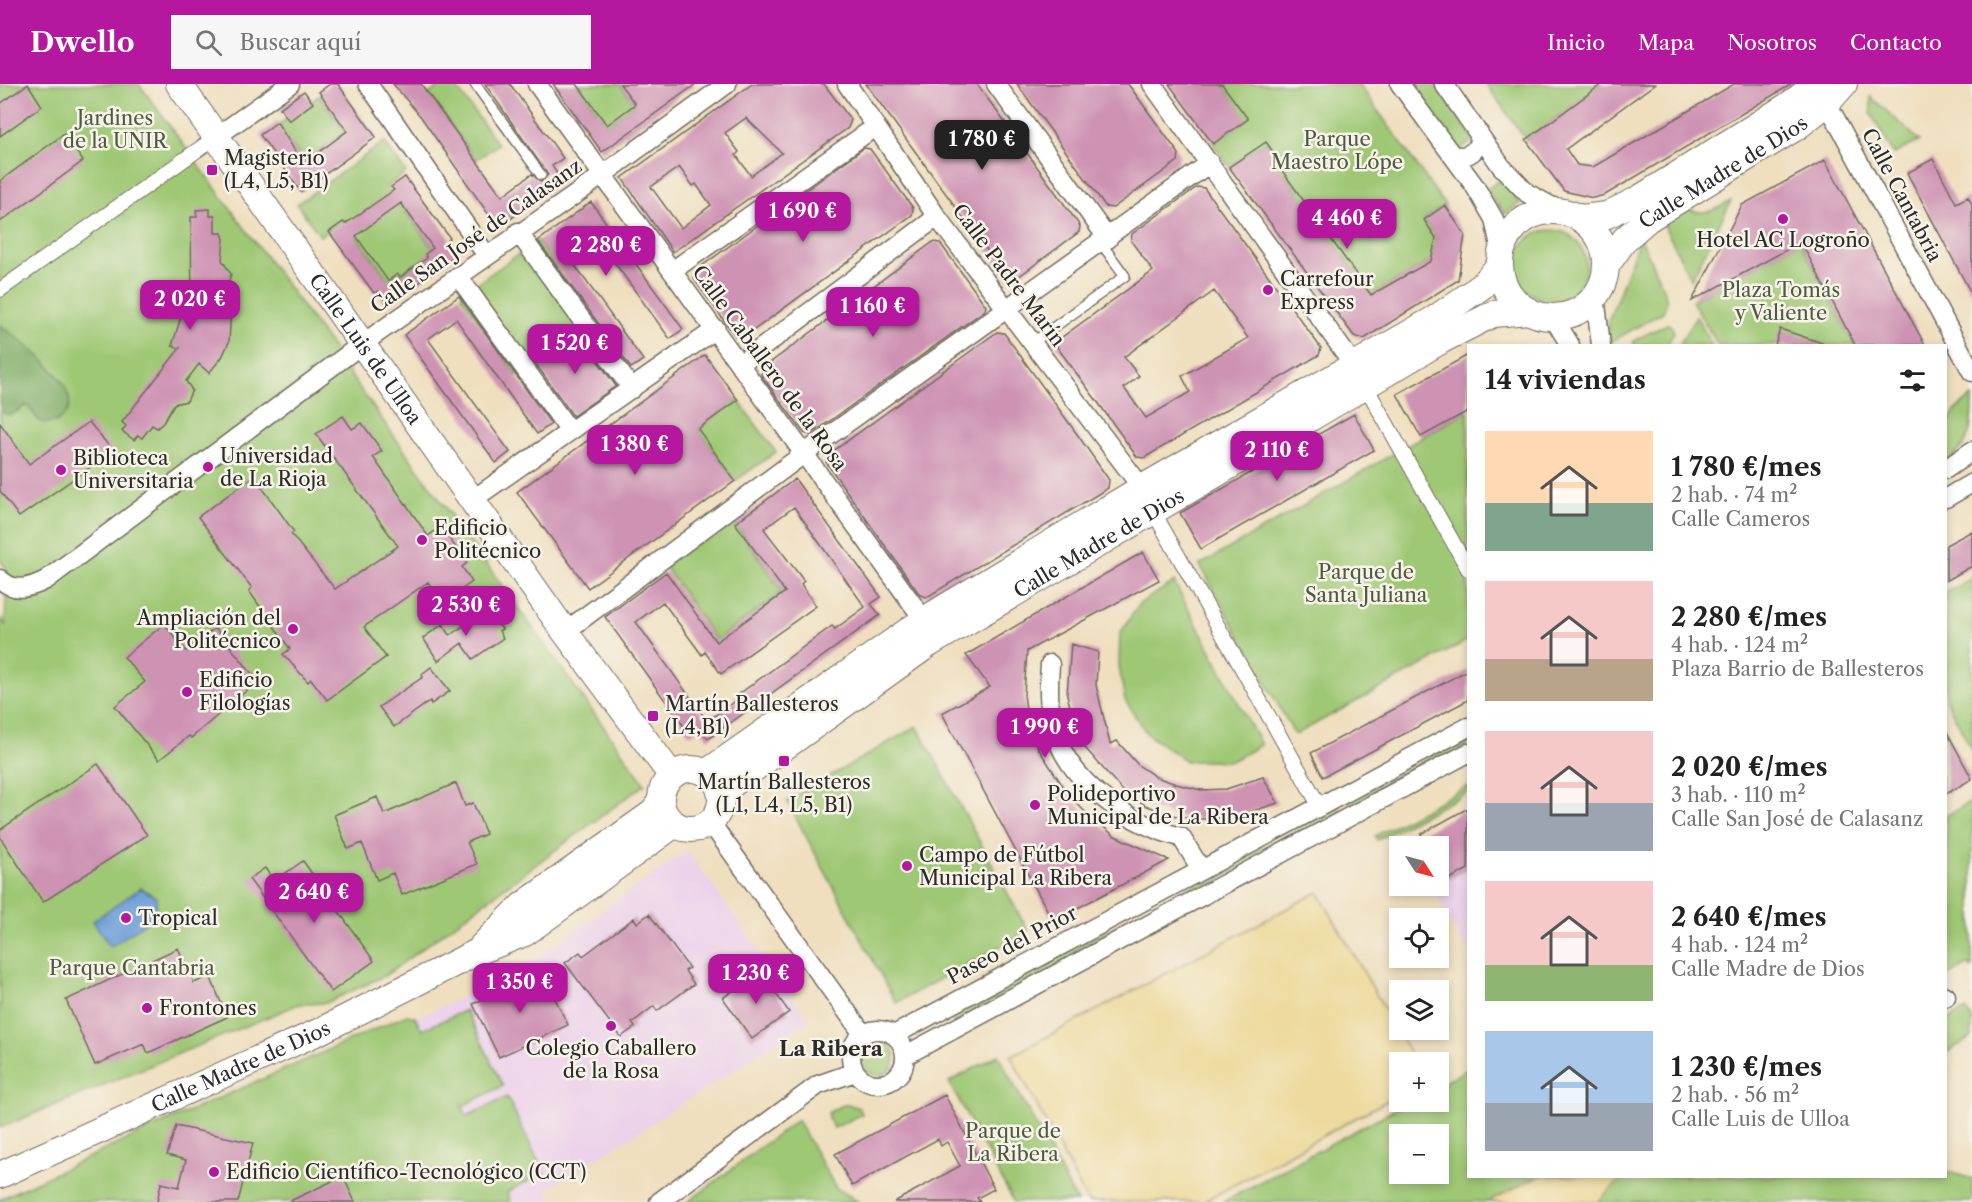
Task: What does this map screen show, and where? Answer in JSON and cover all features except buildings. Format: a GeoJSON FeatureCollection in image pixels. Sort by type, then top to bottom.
{"type":"FeatureCollection","features":[{"type":"Feature","properties":{"kind":"main road","name":"Calle Luis de Ulloa"},"geometry":{"type":"LineString","coordinates":[[178,84],[472,500],[562,621],[672,776]]}},
{"type":"Feature","properties":{"kind":"main road","name":"Calle Madre de Dios"},"geometry":{"type":"LineString","coordinates":[[1571,215],[1607,215],[1637,200],[1819,89],[1844,84]]}},
{"type":"Feature","properties":{"kind":"main road","name":"Calle Madre de Dios"},"geometry":{"type":"LineString","coordinates":[[1606,266],[1625,239],[1648,219],[1798,126],[1819,89]]}},
{"type":"Feature","properties":{"kind":"main road"},"geometry":{"type":"LineString","coordinates":[[1542,211],[1571,215],[1600,239],[1606,266],[1595,296],[1581,309],[1567,315],[1541,314],[1508,292],[1500,259],[1510,231],[1524,219],[1542,211]]}},
{"type":"Feature","properties":{"kind":"main road","name":"Calle Madre de Dios"},"geometry":{"type":"LineString","coordinates":[[716,810],[728,787],[929,644],[1153,511],[1359,374],[1482,286],[1500,259]]}},
{"type":"Feature","properties":{"kind":"main road","name":"Calle Madre de Dios"},"geometry":{"type":"LineString","coordinates":[[706,773],[924,620],[1142,488],[1359,374],[1442,340],[1493,314],[1541,314]]}},
{"type":"Feature","properties":{"kind":"main road"},"geometry":{"type":"LineString","coordinates":[[695,769],[706,773],[714,780],[716,810],[697,828],[675,824],[663,810],[661,800],[664,787],[672,776],[683,770],[695,769]]}},
{"type":"Feature","properties":{"kind":"main road","name":"Calle Madre de Dios"},"geometry":{"type":"LineString","coordinates":[[477,952],[523,905],[654,812],[661,800]]}},
{"type":"Feature","properties":{"kind":"main road","name":"Calle Madre de Dios"},"geometry":{"type":"LineString","coordinates":[[0,1175],[318,1032],[477,952],[525,933],[675,824]]}},
{"type":"Feature","properties":{"kind":"street"},"geometry":{"type":"LineString","coordinates":[[0,290],[290,84]]}},
{"type":"Feature","properties":{"kind":"street"},"geometry":{"type":"LineString","coordinates":[[368,84],[486,256]]}},
{"type":"Feature","properties":{"kind":"street","name":"Calle Caballero de la Rosa"},"geometry":{"type":"LineString","coordinates":[[537,84],[924,620]]}},
{"type":"Feature","properties":{"kind":"street","name":"Calle San José de Calasanz"},"geometry":{"type":"LineString","coordinates":[[0,579],[17,589],[30,588],[46,580],[362,344],[486,256],[558,198],[603,174],[728,84]]}},
{"type":"Feature","properties":{"kind":"street","name":"Calle Padre Marín"},"geometry":{"type":"LineString","coordinates":[[847,84],[937,217],[1142,488]]}},
{"type":"Feature","properties":{"kind":"street"},"geometry":{"type":"LineString","coordinates":[[996,84],[1105,241]]}},
{"type":"Feature","properties":{"kind":"street"},"geometry":{"type":"LineString","coordinates":[[1152,84],[1359,374],[1467,567]]}},
{"type":"Feature","properties":{"kind":"street"},"geometry":{"type":"LineString","coordinates":[[1400,84],[1453,155],[1494,219],[1500,259]]}},
{"type":"Feature","properties":{"kind":"street"},"geometry":{"type":"LineString","coordinates":[[1444,84],[1502,166],[1527,194],[1571,215]]}},
{"type":"Feature","properties":{"kind":"street","name":"Calle Cantabria"},"geometry":{"type":"LineString","coordinates":[[1819,89],[1972,372]]}},
{"type":"Feature","properties":{"kind":"street"},"geometry":{"type":"LineString","coordinates":[[672,270],[875,127]]}},
{"type":"Feature","properties":{"kind":"street"},"geometry":{"type":"LineString","coordinates":[[1453,155],[1464,157],[1471,154],[1478,144],[1479,133]]}},
{"type":"Feature","properties":{"kind":"street"},"geometry":{"type":"LineString","coordinates":[[562,621],[1105,241],[1210,163]]}},
{"type":"Feature","properties":{"kind":"street"},"geometry":{"type":"LineString","coordinates":[[740,364],[937,217]]}},
{"type":"Feature","properties":{"kind":"street"},"geometry":{"type":"LineString","coordinates":[[518,232],[632,389]]}},
{"type":"Feature","properties":{"kind":"street"},"geometry":{"type":"LineString","coordinates":[[458,276],[569,430]]}},
{"type":"Feature","properties":{"kind":"street"},"geometry":{"type":"LineString","coordinates":[[1595,296],[1601,344]]}},
{"type":"Feature","properties":{"kind":"street"},"geometry":{"type":"LineString","coordinates":[[1541,314],[1569,344]]}},
{"type":"Feature","properties":{"kind":"street"},"geometry":{"type":"LineString","coordinates":[[472,500],[716,329]]}},
{"type":"Feature","properties":{"kind":"street"},"geometry":{"type":"LineString","coordinates":[[1947,468],[1972,451]]}},
{"type":"Feature","properties":{"kind":"street"},"geometry":{"type":"LineString","coordinates":[[1947,497],[1972,483]]}},
{"type":"Feature","properties":{"kind":"street"},"geometry":{"type":"LineString","coordinates":[[1153,511],[1320,807]]}},
{"type":"Feature","properties":{"kind":"street"},"geometry":{"type":"LineString","coordinates":[[1050,664],[1048,698],[1052,721],[1068,761],[1106,799],[1143,823],[1164,833],[1181,837],[1201,869]]}},
{"type":"Feature","properties":{"kind":"street","name":"Paseo del Prior"},"geometry":{"type":"LineString","coordinates":[[894,1035],[1467,728]]}},
{"type":"Feature","properties":{"kind":"street"},"geometry":{"type":"LineString","coordinates":[[906,1055],[1467,754]]}},
{"type":"Feature","properties":{"kind":"street"},"geometry":{"type":"LineString","coordinates":[[716,810],[863,1034]]}},
{"type":"Feature","properties":{"kind":"street"},"geometry":{"type":"LineString","coordinates":[[879,1029],[894,1035],[904,1046],[906,1055],[902,1072],[887,1083],[869,1083],[855,1072],[850,1055],[852,1047],[863,1034],[879,1029]]}},
{"type":"Feature","properties":{"kind":"street"},"geometry":{"type":"LineString","coordinates":[[659,1202],[818,1085],[855,1072]]}},
{"type":"Feature","properties":{"kind":"lane"},"geometry":{"type":"LineString","coordinates":[[475,84],[541,175]]}},
{"type":"Feature","properties":{"kind":"lane"},"geometry":{"type":"LineString","coordinates":[[1032,343],[1125,276],[1105,241]]}},
{"type":"Feature","properties":{"kind":"shaded area"},"geometry":{"type":"Polygon","coordinates":[[[1467,809],[1467,952],[1449,918],[1449,908],[1444,908],[1438,896],[1449,896],[1449,836],[1417,836],[1467,809]]]}},
{"type":"Feature","properties":{"kind":"shaded area"},"geometry":{"type":"Polygon","coordinates":[[[687,850],[809,1021],[547,1189],[552,1202],[0,1202],[0,1197],[470,994],[523,968],[687,850]]]}},
{"type":"Feature","properties":{"kind":"green space","name":"Universidad de La Rioja"},"geometry":{"type":"Polygon","coordinates":[[[0,84],[139,84],[341,359],[350,375],[645,784],[386,975],[326,1003],[299,1004],[0,1128],[0,618],[5,625],[7,570],[0,560],[0,84]]]}},
{"type":"Feature","properties":{"kind":"green space"},"geometry":{"type":"Polygon","coordinates":[[[443,84],[454,84],[498,144],[476,160],[429,94],[443,84]]]}},
{"type":"Feature","properties":{"kind":"green space"},"geometry":{"type":"Polygon","coordinates":[[[577,84],[624,84],[621,86],[635,104],[607,125],[577,84]]]}},
{"type":"Feature","properties":{"kind":"green space","name":"Parque Maestro Lópe"},"geometry":{"type":"Polygon","coordinates":[[[1222,84],[1359,84],[1445,205],[1424,220],[1436,238],[1431,261],[1371,295],[1278,165],[1281,163],[1266,142],[1229,167],[1213,144],[1247,119],[1222,84]]]}},
{"type":"Feature","properties":{"kind":"green space"},"geometry":{"type":"Polygon","coordinates":[[[1409,84],[1435,84],[1474,140],[1458,151],[1409,84]]]}},
{"type":"Feature","properties":{"kind":"green space"},"geometry":{"type":"Polygon","coordinates":[[[1486,84],[1602,84],[1526,140],[1486,84]]]}},
{"type":"Feature","properties":{"kind":"green space"},"geometry":{"type":"Polygon","coordinates":[[[319,96],[346,132],[304,162],[277,126],[319,96]]]}},
{"type":"Feature","properties":{"kind":"green space"},"geometry":{"type":"Polygon","coordinates":[[[1871,97],[1920,141],[1894,154],[1871,114],[1871,97]]]}},
{"type":"Feature","properties":{"kind":"green space"},"geometry":{"type":"Polygon","coordinates":[[[384,142],[406,172],[387,187],[435,251],[390,282],[344,219],[320,236],[297,204],[384,142]]]}},
{"type":"Feature","properties":{"kind":"green space"},"geometry":{"type":"Polygon","coordinates":[[[1502,178],[1520,203],[1505,214],[1486,190],[1502,178]]]}},
{"type":"Feature","properties":{"kind":"green space"},"geometry":{"type":"Polygon","coordinates":[[[1731,201],[1691,280],[1663,223],[1686,208],[1704,212],[1714,210],[1731,201]]]}},
{"type":"Feature","properties":{"kind":"green space"},"geometry":{"type":"Polygon","coordinates":[[[1558,230],[1571,236],[1580,245],[1584,251],[1586,265],[1584,279],[1576,290],[1565,298],[1544,300],[1526,290],[1518,279],[1516,258],[1526,240],[1537,232],[1558,230]]]}},
{"type":"Feature","properties":{"kind":"green space"},"geometry":{"type":"Polygon","coordinates":[[[1640,237],[1667,302],[1663,312],[1609,343],[1609,320],[1640,237]]]}},
{"type":"Feature","properties":{"kind":"green space"},"geometry":{"type":"Polygon","coordinates":[[[537,241],[593,322],[517,376],[461,295],[537,241]]]}},
{"type":"Feature","properties":{"kind":"green space","name":"Plaza Tomás y Valiente"},"geometry":{"type":"Polygon","coordinates":[[[1800,242],[1854,344],[1717,344],[1692,301],[1800,242]]]}},
{"type":"Feature","properties":{"kind":"green space"},"geometry":{"type":"Polygon","coordinates":[[[1696,316],[1711,344],[1680,344],[1696,316]]]}},
{"type":"Feature","properties":{"kind":"green space"},"geometry":{"type":"Polygon","coordinates":[[[1667,324],[1671,325],[1674,332],[1668,344],[1633,344],[1633,341],[1667,324]]]}},
{"type":"Feature","properties":{"kind":"green space"},"geometry":{"type":"Polygon","coordinates":[[[0,325],[35,352],[59,378],[67,391],[70,404],[60,420],[50,423],[40,422],[27,405],[11,415],[0,412],[0,325]]]}},
{"type":"Feature","properties":{"kind":"green space"},"geometry":{"type":"Polygon","coordinates":[[[1972,397],[1969,433],[1961,448],[1947,461],[1947,427],[1951,416],[1972,397]]]}},
{"type":"Feature","properties":{"kind":"green space"},"geometry":{"type":"Polygon","coordinates":[[[738,400],[776,452],[735,481],[698,429],[738,400]]]}},
{"type":"Feature","properties":{"kind":"green space","name":"Parque de Santa Juliana"},"geometry":{"type":"Polygon","coordinates":[[[1467,412],[1467,641],[1295,735],[1200,565],[1467,412]]]}},
{"type":"Feature","properties":{"kind":"green space"},"geometry":{"type":"Polygon","coordinates":[[[727,512],[783,592],[716,640],[661,561],[727,512]]]}},
{"type":"Feature","properties":{"kind":"green space"},"geometry":{"type":"Polygon","coordinates":[[[1972,578],[1972,750],[1947,702],[1947,592],[1972,578]]]}},
{"type":"Feature","properties":{"kind":"green space"},"geometry":{"type":"Polygon","coordinates":[[[1174,582],[1261,745],[1231,761],[1186,761],[1147,734],[1125,700],[1119,666],[1120,634],[1139,604],[1174,582]]]}},
{"type":"Feature","properties":{"kind":"green space","name":"Campo de Fútbol Municipal La Ribera"},"geometry":{"type":"Polygon","coordinates":[[[917,726],[1028,931],[896,1003],[787,801],[917,726]]]}},
{"type":"Feature","properties":{"kind":"green space"},"geometry":{"type":"Polygon","coordinates":[[[1467,738],[1467,746],[1353,808],[1349,801],[1467,738]]]}},
{"type":"Feature","properties":{"kind":"green space"},"geometry":{"type":"Polygon","coordinates":[[[1467,787],[1467,793],[1377,840],[1375,836],[1467,787]]]}},
{"type":"Feature","properties":{"kind":"green space"},"geometry":{"type":"Polygon","coordinates":[[[1972,801],[1972,968],[1969,964],[1947,976],[1947,815],[1972,801]]]}},
{"type":"Feature","properties":{"kind":"green space"},"geometry":{"type":"Polygon","coordinates":[[[1339,807],[1342,814],[953,1022],[949,1015],[1339,807]]]}},
{"type":"Feature","properties":{"kind":"green space"},"geometry":{"type":"Polygon","coordinates":[[[466,1010],[503,1086],[462,1106],[467,1116],[507,1097],[544,1173],[507,1192],[511,1202],[0,1202],[0,1199],[145,1131],[407,1015],[415,1017],[422,1030],[466,1010]]]}},
{"type":"Feature","properties":{"kind":"green space"},"geometry":{"type":"Polygon","coordinates":[[[1966,1010],[1972,1019],[1972,1037],[1947,1052],[1947,1020],[1966,1010]]]}},
{"type":"Feature","properties":{"kind":"green space"},"geometry":{"type":"Polygon","coordinates":[[[878,1041],[890,1046],[895,1058],[890,1070],[878,1075],[866,1070],[861,1058],[866,1046],[878,1041]]]}},
{"type":"Feature","properties":{"kind":"green space","name":"Parque de La Ribera"},"geometry":{"type":"Polygon","coordinates":[[[998,1055],[1077,1202],[1014,1202],[949,1082],[998,1055]]]}},
{"type":"Feature","properties":{"kind":"green space"},"geometry":{"type":"Polygon","coordinates":[[[1467,1070],[1467,1178],[1947,1178],[1947,1171],[1972,1179],[1972,1202],[1223,1202],[1390,1112],[1449,1112],[1449,1079],[1467,1070]]]}},
{"type":"Feature","properties":{"kind":"green space"},"geometry":{"type":"Polygon","coordinates":[[[848,1104],[859,1108],[862,1114],[834,1128],[828,1118],[828,1113],[848,1104]]]}},
{"type":"Feature","properties":{"kind":"green space"},"geometry":{"type":"Polygon","coordinates":[[[797,1120],[836,1188],[859,1202],[688,1202],[797,1120]]]}},
{"type":"Feature","properties":{"kind":"sand"},"geometry":{"type":"Polygon","coordinates":[[[1318,892],[1389,1016],[1389,1040],[1402,1040],[1409,1052],[1389,1052],[1389,1100],[1203,1202],[1088,1202],[1011,1056],[1318,892]]]}},
{"type":"Feature","properties":{"kind":"sand"},"geometry":{"type":"Polygon","coordinates":[[[1535,1178],[1622,1178],[1597,1202],[1487,1202],[1535,1178]]]}},
{"type":"Feature","properties":{"kind":"water","name":"Tropical"},"geometry":{"type":"Polygon","coordinates":[[[141,888],[157,898],[158,914],[110,947],[93,921],[141,888]]]}},
{"type":"Feature","properties":{"kind":"place","name":"Magisterio (L4, L5, B1)"},"geometry":{"type":"Point","coordinates":[212,170]}},
{"type":"Feature","properties":{"kind":"place","name":"Hotel AC Logroño"},"geometry":{"type":"Point","coordinates":[1783,219]}},
{"type":"Feature","properties":{"kind":"place","name":"Carrefour Express"},"geometry":{"type":"Point","coordinates":[1268,290]}},
{"type":"Feature","properties":{"kind":"place","name":"Universidad de La Rioja"},"geometry":{"type":"Point","coordinates":[208,467]}},
{"type":"Feature","properties":{"kind":"place","name":"Biblioteca Universitaria"},"geometry":{"type":"Point","coordinates":[61,470]}},
{"type":"Feature","properties":{"kind":"place","name":"Edificio Politécnico"},"geometry":{"type":"Point","coordinates":[422,540]}},
{"type":"Feature","properties":{"kind":"place","name":"Ampliación del Politécnico"},"geometry":{"type":"Point","coordinates":[293,629]}},
{"type":"Feature","properties":{"kind":"place","name":"Edificio Filologías"},"geometry":{"type":"Point","coordinates":[187,692]}},
{"type":"Feature","properties":{"kind":"place","name":"Martín Ballesteros (L4,B1)"},"geometry":{"type":"Point","coordinates":[653,716]}},
{"type":"Feature","properties":{"kind":"place","name":"Martín Ballesteros (L1, L4, L5, B1)"},"geometry":{"type":"Point","coordinates":[784,761]}},
{"type":"Feature","properties":{"kind":"place","name":"Polideportivo Municipal de La Ribera"},"geometry":{"type":"Point","coordinates":[1035,805]}},
{"type":"Feature","properties":{"kind":"place","name":"Campo de Fútbol Municipal La Ribera"},"geometry":{"type":"Point","coordinates":[907,866]}},
{"type":"Feature","properties":{"kind":"place","name":"Tropical"},"geometry":{"type":"Point","coordinates":[126,918]}},
{"type":"Feature","properties":{"kind":"place","name":"Frontones"},"geometry":{"type":"Point","coordinates":[147,1008]}},
{"type":"Feature","properties":{"kind":"place","name":"Colegio Caballero de la Rosa"},"geometry":{"type":"Point","coordinates":[611,1026]}},
{"type":"Feature","properties":{"kind":"place","name":"Edificio Científico-Tecnológico (CCT)"},"geometry":{"type":"Point","coordinates":[214,1172]}},
{"type":"Feature","properties":{"kind":"district","name":"La Ribera"},"geometry":{"type":"Point","coordinates":[831,1049]}},
{"type":"Feature","properties":{"kind":"park label","name":"Jardines de la UNIR"},"geometry":{"type":"Point","coordinates":[115,130]}},
{"type":"Feature","properties":{"kind":"park label","name":"Parque Cantabria"},"geometry":{"type":"Point","coordinates":[132,968]}}]}
